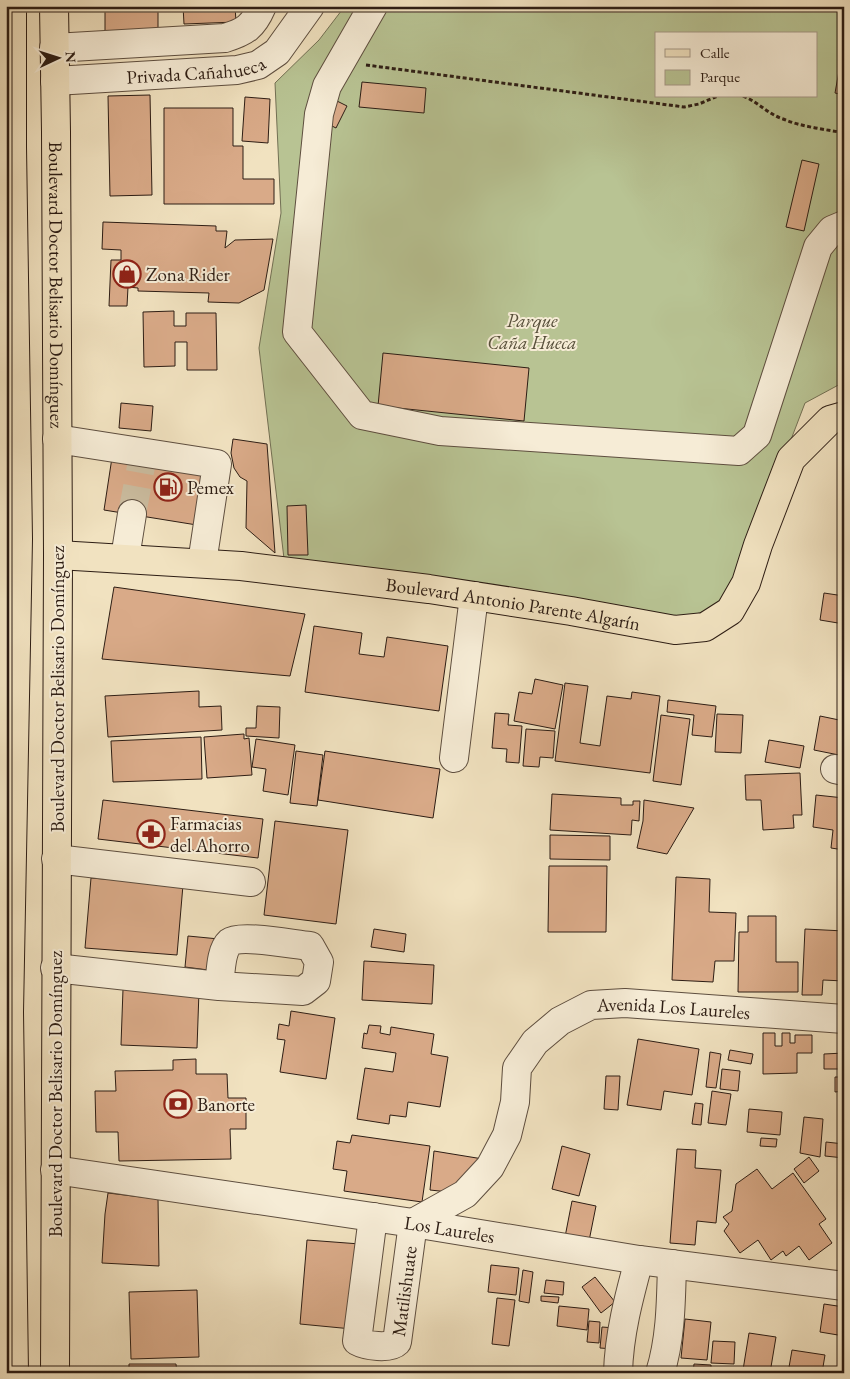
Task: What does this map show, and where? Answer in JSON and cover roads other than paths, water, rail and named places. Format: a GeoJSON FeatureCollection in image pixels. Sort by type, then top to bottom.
{"type":"FeatureCollection","features":[{"type":"Feature","properties":{"kind":"main road"},"geometry":{"type":"LineString","coordinates":[[12,6],[9,45],[12,538],[7,1012],[14,1373]]}},
{"type":"Feature","properties":{"kind":"main road","name":"Boulevard Doctor Belisario Domínguez"},"geometry":{"type":"LineString","coordinates":[[54,6],[58,554],[55,1373]]}},
{"type":"Feature","properties":{"kind":"main road","name":"Boulevard Antonio Parente Algarín"},"geometry":{"type":"LineString","coordinates":[[58,554],[241,566],[474,596],[675,630],[705,627],[730,611],[746,583],[791,459],[830,420],[844,416]]}},
{"type":"Feature","properties":{"kind":"street","name":"Privada Cañahueca"},"geometry":{"type":"LineString","coordinates":[[54,48],[225,38],[244,32],[258,16],[262,6]]}},
{"type":"Feature","properties":{"kind":"street","name":"Privada Cañahueca"},"geometry":{"type":"LineString","coordinates":[[55,81],[237,70],[258,64],[276,52],[310,6]]}},
{"type":"Feature","properties":{"kind":"street"},"geometry":{"type":"LineString","coordinates":[[373,6],[327,86],[319,114],[296,332],[362,414],[440,431],[740,451],[757,435],[818,247],[832,230],[844,226]]}},
{"type":"Feature","properties":{"kind":"street"},"geometry":{"type":"LineString","coordinates":[[244,32],[258,64]]}},
{"type":"Feature","properties":{"kind":"street"},"geometry":{"type":"LineString","coordinates":[[57,439],[217,464],[202,564]]}},
{"type":"Feature","properties":{"kind":"street"},"geometry":{"type":"LineString","coordinates":[[125,558],[132,514]]}},
{"type":"Feature","properties":{"kind":"street"},"geometry":{"type":"LineString","coordinates":[[454,758],[474,596]]}},
{"type":"Feature","properties":{"kind":"street"},"geometry":{"type":"LineString","coordinates":[[56,859],[251,882]]}},
{"type":"Feature","properties":{"kind":"street"},"geometry":{"type":"LineString","coordinates":[[55,968],[219,986]]}},
{"type":"Feature","properties":{"kind":"street","name":"Avenida Los Laureles"},"geometry":{"type":"LineString","coordinates":[[413,1223],[465,1194],[490,1167],[507,1136],[515,1102],[517,1068],[535,1042],[548,1031],[560,1021],[592,1005],[625,1003],[844,1019]]}},
{"type":"Feature","properties":{"kind":"street","name":"Los Laureles"},"geometry":{"type":"LineString","coordinates":[[56,1170],[413,1223],[639,1260],[844,1286]]}},
{"type":"Feature","properties":{"kind":"street","name":"Matilishuate"},"geometry":{"type":"LineString","coordinates":[[373,1217],[357,1335],[357,1341],[362,1344],[392,1346],[397,1342],[413,1223]]}},
{"type":"Feature","properties":{"kind":"street"},"geometry":{"type":"LineString","coordinates":[[618,1373],[618,1354],[628,1300],[639,1260]]}},
{"type":"Feature","properties":{"kind":"street"},"geometry":{"type":"LineString","coordinates":[[660,1373],[664,1361],[670,1313],[672,1264]]}},
{"type":"Feature","properties":{"kind":"tunnel"},"geometry":{"type":"LineString","coordinates":[[132,514],[143,456]]}},
{"type":"Feature","properties":{"kind":"place","name":"Zona Rider"},"geometry":{"type":"Point","coordinates":[127,274]}},
{"type":"Feature","properties":{"kind":"place","name":"Pemex"},"geometry":{"type":"Point","coordinates":[168,487]}},
{"type":"Feature","properties":{"kind":"place","name":"Farmacias del Ahorro"},"geometry":{"type":"Point","coordinates":[151,834]}},
{"type":"Feature","properties":{"kind":"place","name":"Banorte"},"geometry":{"type":"Point","coordinates":[178,1104]}},
{"type":"Feature","properties":{"kind":"park label","name":"Parque Caña Hueca"},"geometry":{"type":"Point","coordinates":[532,331]}}]}
